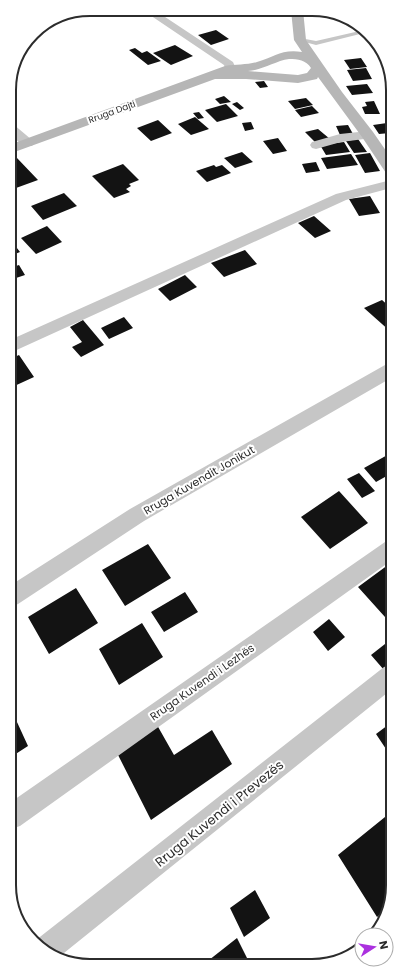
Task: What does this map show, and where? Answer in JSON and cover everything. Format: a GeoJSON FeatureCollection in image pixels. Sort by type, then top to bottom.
{"type":"FeatureCollection","features":[{"type":"Feature","properties":{"kind":"street"},"geometry":{"type":"LineString","coordinates":[[157,16],[229,64],[230,69]]}},
{"type":"Feature","properties":{"kind":"street"},"geometry":{"type":"LineString","coordinates":[[298,16],[300,40],[336,95],[368,135],[386,162]]}},
{"type":"Feature","properties":{"kind":"street"},"geometry":{"type":"LineString","coordinates":[[283,78],[272,72],[269,68],[269,64],[293,50],[300,40]]}},
{"type":"Feature","properties":{"kind":"street"},"geometry":{"type":"LineString","coordinates":[[278,58],[292,55],[307,58],[316,64]]}},
{"type":"Feature","properties":{"kind":"street","name":"Rruga Dajti"},"geometry":{"type":"LineString","coordinates":[[16,147],[230,69],[259,66],[278,58]]}},
{"type":"Feature","properties":{"kind":"street"},"geometry":{"type":"LineString","coordinates":[[298,79],[312,76],[317,68],[316,64]]}},
{"type":"Feature","properties":{"kind":"street"},"geometry":{"type":"LineString","coordinates":[[215,75],[246,74],[298,79],[323,87],[336,95]]}},
{"type":"Feature","properties":{"kind":"street"},"geometry":{"type":"LineString","coordinates":[[16,133],[28,143]]}},
{"type":"Feature","properties":{"kind":"street"},"geometry":{"type":"LineString","coordinates":[[316,145],[340,138],[368,135]]}},
{"type":"Feature","properties":{"kind":"street"},"geometry":{"type":"LineString","coordinates":[[16,344],[341,198],[368,189],[386,185]]}},
{"type":"Feature","properties":{"kind":"street","name":"Rruga Kuvendit Jonikut"},"geometry":{"type":"LineString","coordinates":[[16,594],[137,515],[386,373]]}},
{"type":"Feature","properties":{"kind":"street","name":"Rruga Kuvendi i Lezhës"},"geometry":{"type":"LineString","coordinates":[[16,813],[386,552]]}},
{"type":"Feature","properties":{"kind":"street","name":"Rruga Kuvendi i Prevezës"},"geometry":{"type":"LineString","coordinates":[[49,947],[386,680]]}},
{"type":"Feature","properties":{"kind":"lane"},"geometry":{"type":"LineString","coordinates":[[300,40],[316,43],[359,33]]}},
{"type":"Feature","properties":{"kind":"building"},"geometry":{"type":"Polygon","coordinates":[[[216,30],[229,39],[211,45],[198,35],[216,30]]]}},
{"type":"Feature","properties":{"kind":"building"},"geometry":{"type":"Polygon","coordinates":[[[175,45],[193,56],[171,65],[153,53],[175,45]]]}},
{"type":"Feature","properties":{"kind":"building"},"geometry":{"type":"Polygon","coordinates":[[[135,48],[142,53],[147,51],[161,61],[148,65],[129,50],[135,48]]]}},
{"type":"Feature","properties":{"kind":"building"},"geometry":{"type":"Polygon","coordinates":[[[361,58],[367,67],[350,69],[344,60],[361,58]]]}},
{"type":"Feature","properties":{"kind":"building"},"geometry":{"type":"Polygon","coordinates":[[[366,68],[372,79],[353,81],[347,70],[366,68]]]}},
{"type":"Feature","properties":{"kind":"building"},"geometry":{"type":"Polygon","coordinates":[[[264,81],[268,87],[260,88],[255,82],[264,81]]]}},
{"type":"Feature","properties":{"kind":"building"},"geometry":{"type":"Polygon","coordinates":[[[367,84],[373,93],[352,95],[346,86],[367,84]]]}},
{"type":"Feature","properties":{"kind":"building"},"geometry":{"type":"Polygon","coordinates":[[[224,96],[231,102],[220,104],[215,99],[224,96]]]}},
{"type":"Feature","properties":{"kind":"building"},"geometry":{"type":"Polygon","coordinates":[[[306,98],[313,105],[295,109],[288,101],[306,98]]]}},
{"type":"Feature","properties":{"kind":"building"},"geometry":{"type":"Polygon","coordinates":[[[374,101],[380,114],[365,114],[362,107],[367,106],[365,102],[374,101]]]}},
{"type":"Feature","properties":{"kind":"building"},"geometry":{"type":"Polygon","coordinates":[[[237,102],[244,108],[240,110],[232,104],[237,102]]]}},
{"type":"Feature","properties":{"kind":"building"},"geometry":{"type":"Polygon","coordinates":[[[226,104],[238,116],[217,122],[205,110],[226,104]]]}},
{"type":"Feature","properties":{"kind":"building"},"geometry":{"type":"Polygon","coordinates":[[[312,106],[319,113],[301,117],[295,110],[312,106]]]}},
{"type":"Feature","properties":{"kind":"building"},"geometry":{"type":"Polygon","coordinates":[[[199,112],[204,118],[198,119],[193,113],[199,112]]]}},
{"type":"Feature","properties":{"kind":"building"},"geometry":{"type":"Polygon","coordinates":[[[195,117],[209,129],[191,135],[178,124],[195,117]]]}},
{"type":"Feature","properties":{"kind":"building"},"geometry":{"type":"Polygon","coordinates":[[[158,120],[172,133],[151,141],[137,128],[158,120]]]}},
{"type":"Feature","properties":{"kind":"building"},"geometry":{"type":"Polygon","coordinates":[[[251,122],[254,129],[245,131],[242,123],[251,122]]]}},
{"type":"Feature","properties":{"kind":"building"},"geometry":{"type":"Polygon","coordinates":[[[386,123],[386,133],[379,134],[373,125],[386,123]]]}},
{"type":"Feature","properties":{"kind":"building"},"geometry":{"type":"Polygon","coordinates":[[[348,125],[353,134],[340,135],[336,126],[348,125]]]}},
{"type":"Feature","properties":{"kind":"building"},"geometry":{"type":"Polygon","coordinates":[[[318,129],[330,139],[316,143],[305,132],[318,129]]]}},
{"type":"Feature","properties":{"kind":"building"},"geometry":{"type":"Polygon","coordinates":[[[278,138],[287,151],[273,154],[263,141],[278,138]]]}},
{"type":"Feature","properties":{"kind":"building"},"geometry":{"type":"Polygon","coordinates":[[[358,139],[367,152],[354,153],[346,141],[358,139]]]}},
{"type":"Feature","properties":{"kind":"building"},"geometry":{"type":"Polygon","coordinates":[[[344,142],[350,152],[326,155],[320,145],[344,142]]]}},
{"type":"Feature","properties":{"kind":"building"},"geometry":{"type":"Polygon","coordinates":[[[242,152],[253,162],[235,168],[224,158],[242,152]]]}},
{"type":"Feature","properties":{"kind":"building"},"geometry":{"type":"Polygon","coordinates":[[[370,153],[380,171],[365,173],[355,155],[370,153]]]}},
{"type":"Feature","properties":{"kind":"building"},"geometry":{"type":"Polygon","coordinates":[[[351,154],[358,165],[327,169],[321,158],[351,154]]]}},
{"type":"Feature","properties":{"kind":"building"},"geometry":{"type":"Polygon","coordinates":[[[17,158],[38,180],[16,188],[17,158]]]}},
{"type":"Feature","properties":{"kind":"building"},"geometry":{"type":"Polygon","coordinates":[[[316,162],[320,171],[306,173],[302,164],[316,162]]]}},
{"type":"Feature","properties":{"kind":"building"},"geometry":{"type":"Polygon","coordinates":[[[123,164],[139,180],[129,184],[131,186],[126,189],[130,192],[114,198],[92,176],[123,164]]]}},
{"type":"Feature","properties":{"kind":"building"},"geometry":{"type":"Polygon","coordinates":[[[214,165],[216,167],[222,165],[231,173],[207,182],[196,171],[214,165]]]}},
{"type":"Feature","properties":{"kind":"building"},"geometry":{"type":"Polygon","coordinates":[[[64,193],[77,206],[43,220],[31,206],[64,193]]]}},
{"type":"Feature","properties":{"kind":"building"},"geometry":{"type":"Polygon","coordinates":[[[370,196],[380,213],[359,216],[349,199],[370,196]]]}},
{"type":"Feature","properties":{"kind":"building"},"geometry":{"type":"Polygon","coordinates":[[[314,216],[331,231],[315,238],[298,223],[314,216]]]}},
{"type":"Feature","properties":{"kind":"building"},"geometry":{"type":"Polygon","coordinates":[[[47,226],[62,242],[36,254],[21,238],[47,226]]]}},
{"type":"Feature","properties":{"kind":"building"},"geometry":{"type":"Polygon","coordinates":[[[16,247],[20,252],[16,254],[16,247]]]}},
{"type":"Feature","properties":{"kind":"building"},"geometry":{"type":"Polygon","coordinates":[[[245,250],[257,264],[224,277],[211,263],[245,250]]]}},
{"type":"Feature","properties":{"kind":"building"},"geometry":{"type":"Polygon","coordinates":[[[19,265],[25,275],[16,278],[16,266],[19,265]]]}},
{"type":"Feature","properties":{"kind":"building"},"geometry":{"type":"Polygon","coordinates":[[[185,275],[197,287],[170,301],[158,289],[185,275]]]}},
{"type":"Feature","properties":{"kind":"building"},"geometry":{"type":"Polygon","coordinates":[[[382,300],[386,304],[386,328],[364,308],[382,300]]]}},
{"type":"Feature","properties":{"kind":"building"},"geometry":{"type":"Polygon","coordinates":[[[124,317],[133,328],[109,339],[101,328],[124,317]]]}},
{"type":"Feature","properties":{"kind":"building"},"geometry":{"type":"Polygon","coordinates":[[[83,320],[104,345],[81,357],[72,347],[82,342],[70,327],[83,320]]]}},
{"type":"Feature","properties":{"kind":"building"},"geometry":{"type":"Polygon","coordinates":[[[19,355],[34,377],[16,385],[16,356],[19,355]]]}},
{"type":"Feature","properties":{"kind":"building"},"geometry":{"type":"Polygon","coordinates":[[[386,456],[386,476],[376,482],[364,468],[386,456]]]}},
{"type":"Feature","properties":{"kind":"building"},"geometry":{"type":"Polygon","coordinates":[[[359,473],[375,491],[362,498],[347,479],[359,473]]]}},
{"type":"Feature","properties":{"kind":"building"},"geometry":{"type":"Polygon","coordinates":[[[339,491],[368,523],[330,549],[301,517],[339,491]]]}},
{"type":"Feature","properties":{"kind":"building"},"geometry":{"type":"Polygon","coordinates":[[[148,544],[171,578],[125,606],[102,570],[148,544]]]}},
{"type":"Feature","properties":{"kind":"building"},"geometry":{"type":"Polygon","coordinates":[[[386,566],[386,616],[385,617],[358,587],[386,566]]]}},
{"type":"Feature","properties":{"kind":"building"},"geometry":{"type":"Polygon","coordinates":[[[76,588],[98,623],[49,654],[28,617],[76,588]]]}},
{"type":"Feature","properties":{"kind":"building"},"geometry":{"type":"Polygon","coordinates":[[[185,592],[198,612],[164,632],[151,612],[185,592]]]}},
{"type":"Feature","properties":{"kind":"building"},"geometry":{"type":"Polygon","coordinates":[[[329,619],[345,637],[328,651],[313,632],[329,619]]]}},
{"type":"Feature","properties":{"kind":"building"},"geometry":{"type":"Polygon","coordinates":[[[142,623],[163,657],[119,685],[99,649],[142,623]]]}},
{"type":"Feature","properties":{"kind":"building"},"geometry":{"type":"Polygon","coordinates":[[[385,644],[386,645],[386,668],[384,670],[371,655],[385,644]]]}},
{"type":"Feature","properties":{"kind":"building"},"geometry":{"type":"Polygon","coordinates":[[[16,720],[28,746],[16,754],[16,720]]]}},
{"type":"Feature","properties":{"kind":"building"},"geometry":{"type":"Polygon","coordinates":[[[157,725],[174,755],[212,730],[232,764],[151,820],[116,751],[157,725]]]}},
{"type":"Feature","properties":{"kind":"building"},"geometry":{"type":"Polygon","coordinates":[[[386,726],[386,749],[376,734],[386,726]]]}},
{"type":"Feature","properties":{"kind":"building"},"geometry":{"type":"Polygon","coordinates":[[[385,817],[386,818],[386,890],[382,909],[377,917],[338,855],[385,817]]]}},
{"type":"Feature","properties":{"kind":"building"},"geometry":{"type":"Polygon","coordinates":[[[255,890],[270,918],[244,937],[230,908],[255,890]]]}},
{"type":"Feature","properties":{"kind":"building"},"geometry":{"type":"Polygon","coordinates":[[[237,938],[248,959],[210,959],[237,938]]]}}]}
